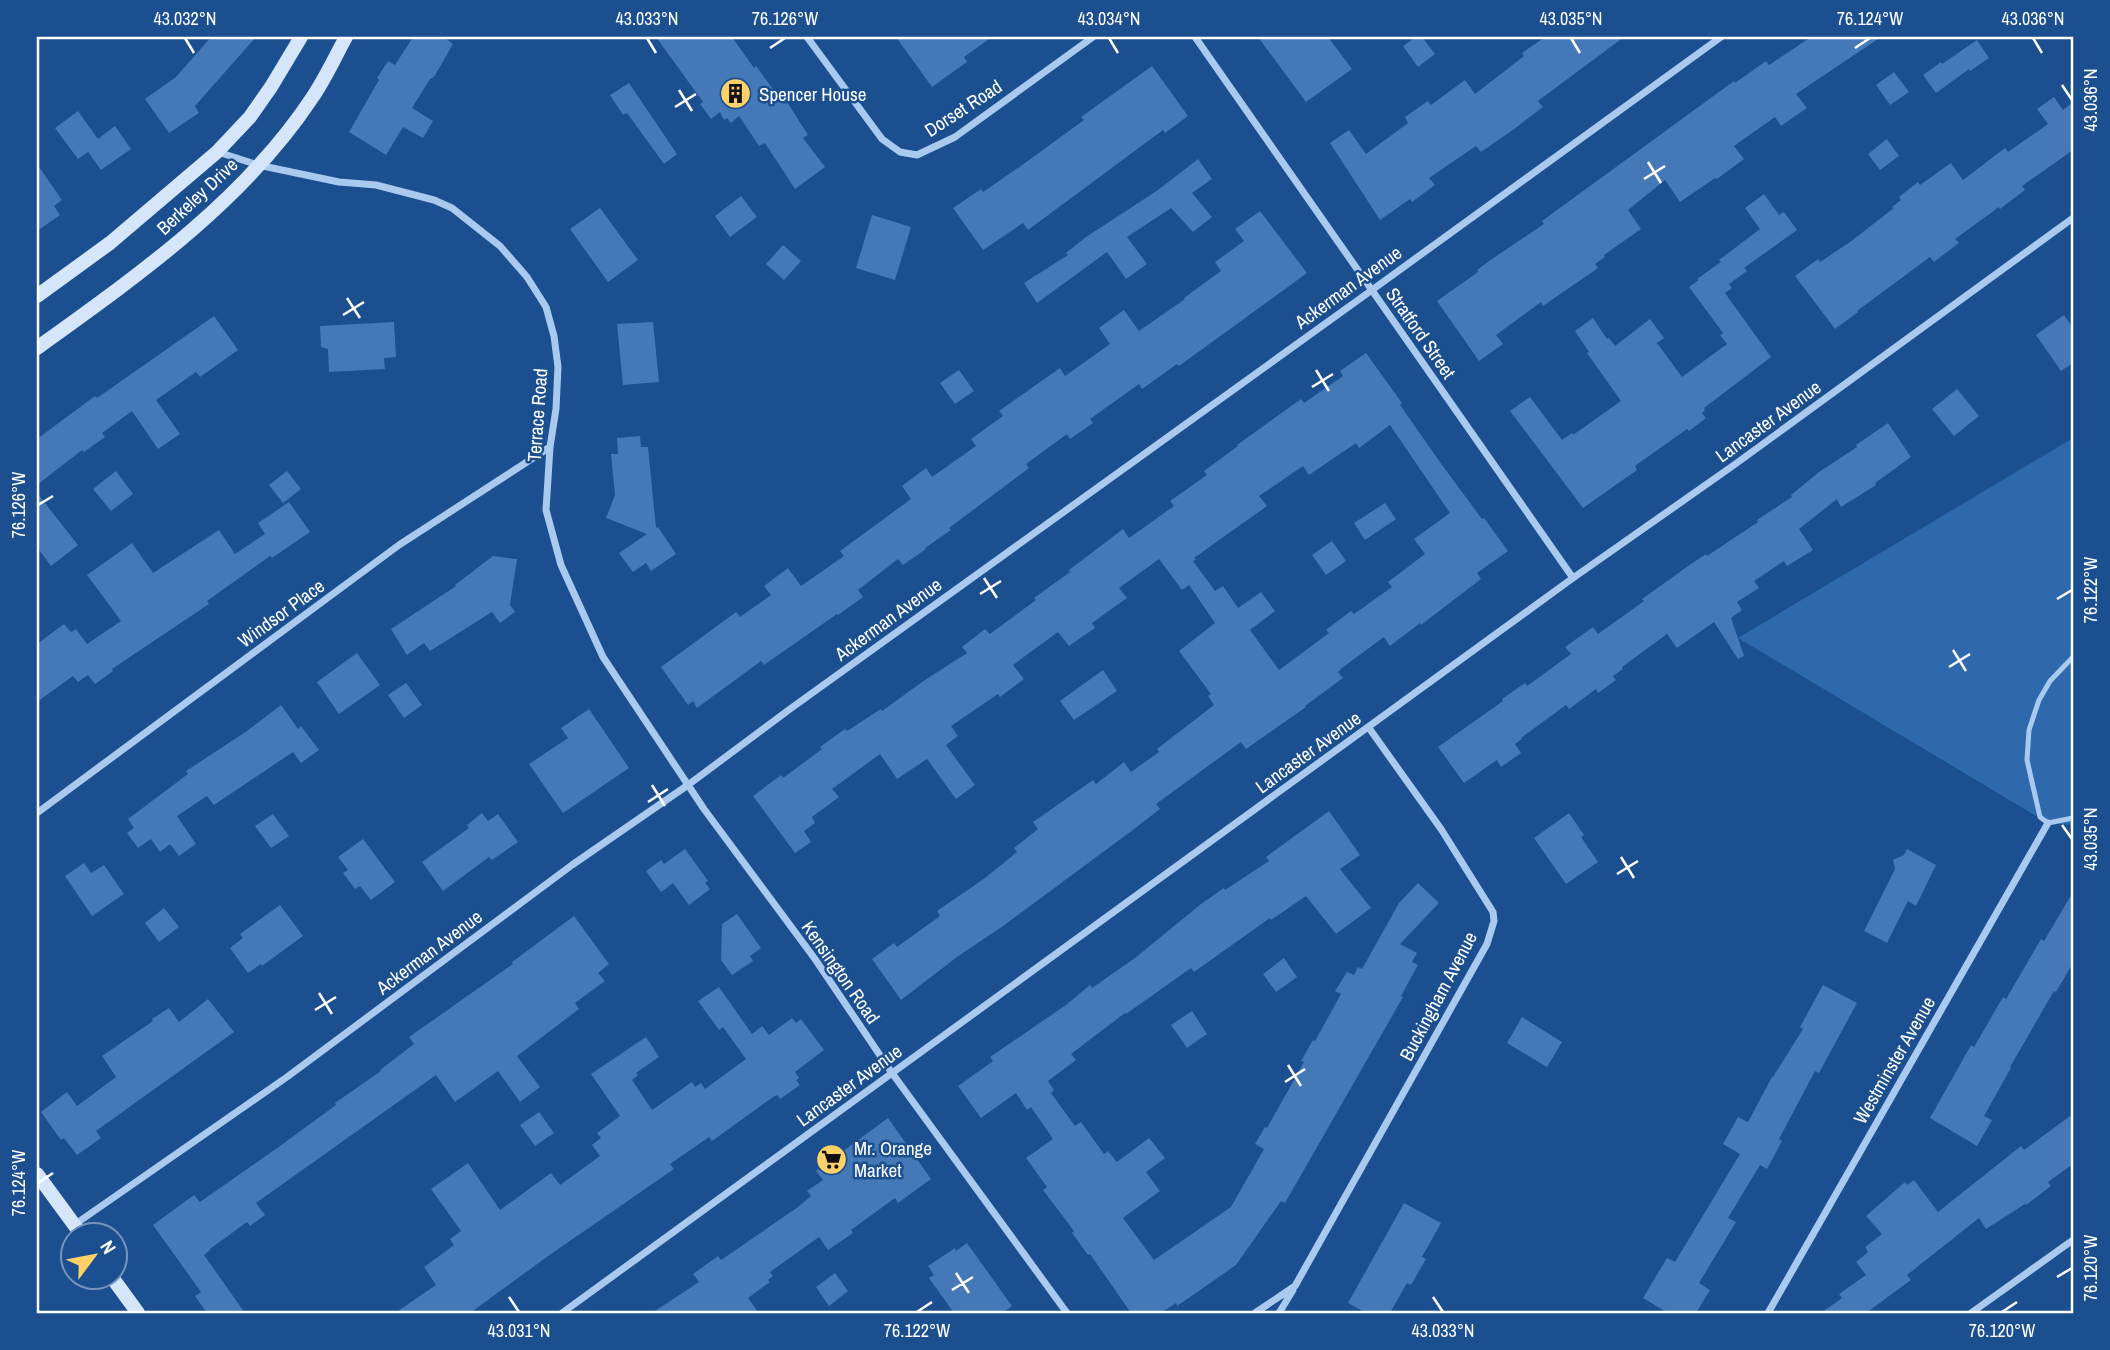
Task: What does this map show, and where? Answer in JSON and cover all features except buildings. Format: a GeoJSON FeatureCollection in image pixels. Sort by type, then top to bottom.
{"type":"FeatureCollection","features":[{"type":"Feature","properties":{"kind":"street","name":"Berkeley Drive"},"geometry":{"type":"LineString","coordinates":[[37,296],[110,243],[218,152],[250,117],[301,37]]}},
{"type":"Feature","properties":{"kind":"street","name":"Berkeley Drive"},"geometry":{"type":"LineString","coordinates":[[37,348],[121,288],[201,223],[276,145],[313,97],[346,37]]}},
{"type":"Feature","properties":{"kind":"street","name":"Dorset Road"},"geometry":{"type":"LineString","coordinates":[[807,37],[881,139],[900,152],[917,155],[955,137],[1093,37]]}},
{"type":"Feature","properties":{"kind":"street","name":"Stratford Street"},"geometry":{"type":"LineString","coordinates":[[1195,37],[1573,578]]}},
{"type":"Feature","properties":{"kind":"street","name":"Ackerman Avenue"},"geometry":{"type":"LineString","coordinates":[[91,1220],[572,865],[688,785],[1721,37]]}},
{"type":"Feature","properties":{"kind":"street","name":"Terrace Road"},"geometry":{"type":"LineString","coordinates":[[218,152],[258,165],[339,182],[376,185],[434,200],[452,208],[500,246],[527,277],[546,307],[554,336],[558,367],[546,510],[561,565],[603,657],[688,785]]}},
{"type":"Feature","properties":{"kind":"street","name":"Lancaster Avenue"},"geometry":{"type":"LineString","coordinates":[[562,1313],[2073,218]]}},
{"type":"Feature","properties":{"kind":"street","name":"Windsor Place"},"geometry":{"type":"LineString","coordinates":[[37,813],[399,545],[550,447]]}},
{"type":"Feature","properties":{"kind":"street","name":"Buckingham Avenue"},"geometry":{"type":"LineString","coordinates":[[1279,1313],[1487,944],[1494,921],[1493,912],[1441,828],[1369,728]]}},
{"type":"Feature","properties":{"kind":"street","name":"Kensington Road"},"geometry":{"type":"LineString","coordinates":[[688,785],[815,959],[892,1073],[1067,1313]]}},
{"type":"Feature","properties":{"kind":"street","name":"Westminster Avenue"},"geometry":{"type":"LineString","coordinates":[[1768,1313],[2048,823]]}},
{"type":"Feature","properties":{"kind":"street"},"geometry":{"type":"LineString","coordinates":[[37,1174],[70,1220]]}},
{"type":"Feature","properties":{"kind":"street"},"geometry":{"type":"LineString","coordinates":[[1971,1313],[2073,1240]]}},
{"type":"Feature","properties":{"kind":"street","name":"Buckingham Avenue"},"geometry":{"type":"LineString","coordinates":[[1255,1313],[1295,1286]]}},
{"type":"Feature","properties":{"kind":"street"},"geometry":{"type":"LineString","coordinates":[[121,1290],[138,1313]]}},
{"type":"Feature","properties":{"kind":"lane"},"geometry":{"type":"LineString","coordinates":[[2073,657],[2050,681],[2039,701],[2029,730],[2027,760],[2040,817],[2048,823],[2073,818]]}},
{"type":"Feature","properties":{"kind":"shaded area"},"geometry":{"type":"Polygon","coordinates":[[[2073,438],[2073,825],[2048,823],[1738,638],[2073,438]]]}},
{"type":"Feature","properties":{"kind":"place","name":"Spencer House"},"geometry":{"type":"Point","coordinates":[736,94]}},
{"type":"Feature","properties":{"kind":"place","name":"Mr. Orange Market"},"geometry":{"type":"Point","coordinates":[831,1159]}}]}
